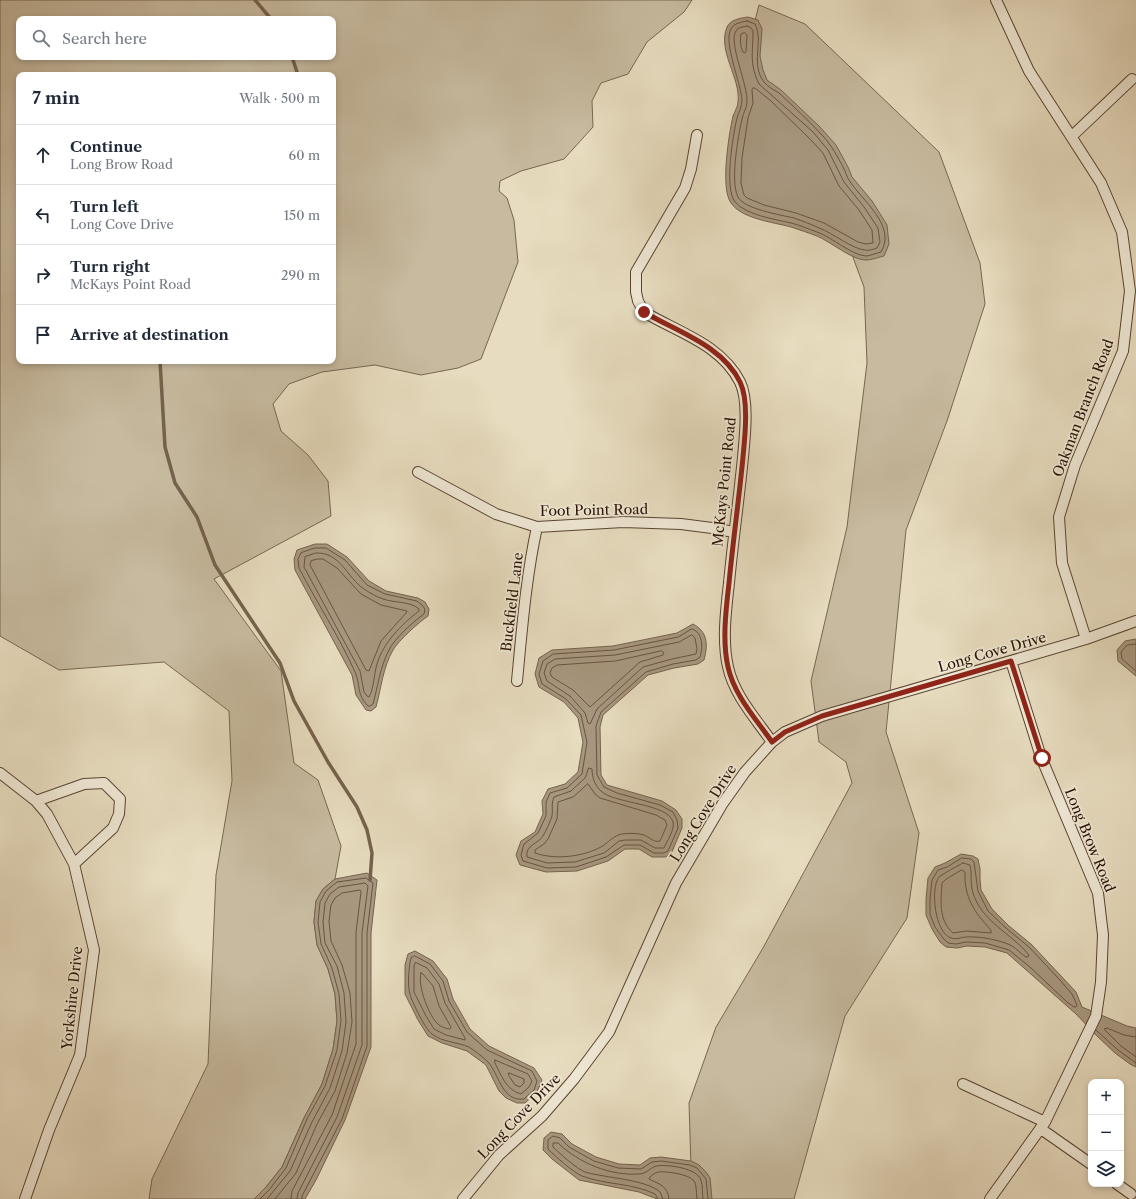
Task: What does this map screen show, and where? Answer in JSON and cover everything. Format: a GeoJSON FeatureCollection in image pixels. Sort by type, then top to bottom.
{"type":"FeatureCollection","features":[{"type":"Feature","properties":{"kind":"street","name":"Oakman Branch Road"},"geometry":{"type":"LineString","coordinates":[[996,0],[1029,71],[1101,183],[1122,232],[1130,291],[1123,351],[1075,464],[1059,517],[1062,563],[1086,639]]}},
{"type":"Feature","properties":{"kind":"street"},"geometry":{"type":"LineString","coordinates":[[1072,136],[1132,79]]}},
{"type":"Feature","properties":{"kind":"street","name":"McKays Point Road"},"geometry":{"type":"LineString","coordinates":[[697,135],[691,169],[685,188],[676,206],[636,272],[636,292],[638,302],[644,312],[710,347],[729,366],[740,382],[746,401],[744,448],[725,621],[728,667],[736,688],[772,742]]}},
{"type":"Feature","properties":{"kind":"street","name":"Foot Point Road"},"geometry":{"type":"LineString","coordinates":[[418,472],[496,514],[537,527],[623,522],[680,524],[734,532]]}},
{"type":"Feature","properties":{"kind":"street","name":"Buckfield Lane"},"geometry":{"type":"LineString","coordinates":[[518,681],[526,597],[537,527]]}},
{"type":"Feature","properties":{"kind":"street","name":"Long Cove Drive"},"geometry":{"type":"LineString","coordinates":[[463,1199],[499,1156],[546,1111],[574,1079],[609,1032],[687,863],[722,803],[745,772],[772,742],[785,732],[822,716],[1086,639],[1136,621]]}},
{"type":"Feature","properties":{"kind":"street","name":"Long Brow Road"},"geometry":{"type":"LineString","coordinates":[[990,1199],[1043,1125],[1096,1016],[1101,982],[1103,935],[1098,893],[1042,758],[1011,661]]}},
{"type":"Feature","properties":{"kind":"street","name":"Yorkshire Drive"},"geometry":{"type":"LineString","coordinates":[[0,773],[36,801],[46,814],[74,864],[94,950],[80,1055],[49,1130],[25,1199]]}},
{"type":"Feature","properties":{"kind":"street"},"geometry":{"type":"LineString","coordinates":[[36,801],[84,784],[104,783],[120,798],[119,814],[113,828],[74,864]]}},
{"type":"Feature","properties":{"kind":"street"},"geometry":{"type":"LineString","coordinates":[[963,1084],[1043,1125],[1088,1162]]}},
{"type":"Feature","properties":{"kind":"street"},"geometry":{"type":"LineString","coordinates":[[1121,1187],[1131,1194]]}},
{"type":"Feature","properties":{"kind":"shaded area"},"geometry":{"type":"Polygon","coordinates":[[[0,0],[692,0],[684,12],[647,42],[628,74],[601,83],[592,101],[593,127],[564,159],[521,171],[500,181],[499,191],[507,198],[514,220],[518,262],[481,359],[458,368],[421,375],[375,365],[322,372],[289,384],[273,404],[281,431],[308,455],[328,481],[331,516],[214,579],[281,671],[294,763],[318,780],[341,846],[335,879],[323,889],[316,901],[314,922],[317,945],[328,969],[335,994],[337,1021],[333,1049],[322,1084],[304,1118],[282,1167],[254,1199],[149,1199],[152,1179],[208,1064],[216,875],[232,781],[229,711],[164,662],[59,670],[0,636],[0,0]]]}},
{"type":"Feature","properties":{"kind":"shaded area"},"geometry":{"type":"Polygon","coordinates":[[[759,5],[805,24],[939,152],[980,263],[985,304],[947,421],[906,530],[886,732],[919,833],[907,918],[845,1016],[794,1199],[692,1199],[689,1103],[716,1027],[763,948],[852,783],[846,762],[819,742],[811,681],[847,527],[867,363],[864,287],[838,217],[746,55],[759,5]]]}},
{"type":"Feature","properties":{"kind":"water"},"geometry":{"type":"Polygon","coordinates":[[[748,17],[758,20],[762,29],[760,56],[767,80],[781,90],[819,126],[836,145],[852,177],[872,201],[887,225],[889,244],[884,256],[868,260],[854,257],[817,236],[742,213],[731,203],[726,186],[726,161],[731,124],[738,104],[738,93],[727,55],[725,36],[727,27],[730,23],[748,17]]]}},
{"type":"Feature","properties":{"kind":"water"},"geometry":{"type":"Polygon","coordinates":[[[315,544],[327,544],[347,557],[369,581],[386,591],[418,598],[425,602],[429,609],[428,616],[409,632],[393,650],[385,671],[376,707],[371,711],[366,710],[356,695],[352,675],[295,570],[294,559],[297,550],[315,544]]]}},
{"type":"Feature","properties":{"kind":"water"},"geometry":{"type":"Polygon","coordinates":[[[693,624],[702,631],[706,639],[704,660],[698,664],[674,668],[648,675],[603,715],[600,727],[601,775],[607,785],[662,801],[676,810],[682,819],[682,828],[671,854],[665,857],[652,857],[639,849],[625,849],[608,861],[577,871],[546,872],[520,865],[516,855],[521,841],[535,832],[543,814],[542,801],[548,789],[565,784],[578,772],[583,742],[578,718],[564,702],[539,687],[535,674],[539,658],[552,650],[613,646],[677,633],[693,624]]]}},
{"type":"Feature","properties":{"kind":"water"},"geometry":{"type":"Polygon","coordinates":[[[1136,639],[1136,676],[1118,661],[1117,650],[1125,641],[1136,639]]]}},
{"type":"Feature","properties":{"kind":"water"},"geometry":{"type":"Polygon","coordinates":[[[961,854],[973,856],[978,859],[981,890],[992,909],[1009,926],[1031,944],[1076,992],[1082,1007],[1127,1026],[1136,1028],[1136,1067],[1115,1053],[1076,1014],[1007,953],[985,947],[946,947],[940,942],[926,915],[928,878],[935,867],[961,854]]]}},
{"type":"Feature","properties":{"kind":"water"},"geometry":{"type":"Polygon","coordinates":[[[367,873],[377,880],[371,933],[371,1047],[345,1120],[316,1180],[305,1199],[254,1199],[282,1167],[304,1118],[322,1084],[333,1049],[337,1021],[335,994],[328,969],[317,945],[314,922],[316,901],[323,889],[335,879],[367,873]]]}},
{"type":"Feature","properties":{"kind":"water"},"geometry":{"type":"Polygon","coordinates":[[[415,951],[433,961],[447,979],[453,999],[470,1029],[489,1046],[534,1068],[542,1080],[537,1092],[525,1103],[517,1103],[506,1098],[499,1091],[486,1065],[467,1051],[442,1043],[428,1036],[405,994],[405,965],[408,954],[415,951]]]}},
{"type":"Feature","properties":{"kind":"water"},"geometry":{"type":"Polygon","coordinates":[[[551,1132],[562,1134],[572,1144],[596,1157],[619,1164],[640,1165],[650,1158],[661,1157],[691,1161],[699,1165],[710,1178],[712,1199],[657,1199],[639,1192],[579,1180],[543,1150],[544,1138],[551,1132]]]}},
{"type":"Feature","properties":{"kind":"waterway"},"geometry":{"type":"LineString","coordinates":[[255,0],[268,16]]}},
{"type":"Feature","properties":{"kind":"waterway"},"geometry":{"type":"LineString","coordinates":[[293,60],[297,72]]}},
{"type":"Feature","properties":{"kind":"waterway"},"geometry":{"type":"LineString","coordinates":[[160,364],[165,447],[175,483],[197,517],[215,565],[280,663],[294,701],[328,762],[357,807],[367,830],[372,853],[370,880]]}},
{"type":"Feature","properties":{"kind":"route"},"geometry":{"type":"LineString","coordinates":[[644,312],[710,347],[729,366],[740,382],[746,401],[740,490],[725,621],[726,651],[728,667],[736,688],[772,742],[785,732],[822,716],[1011,661],[1042,758]]}}]}
